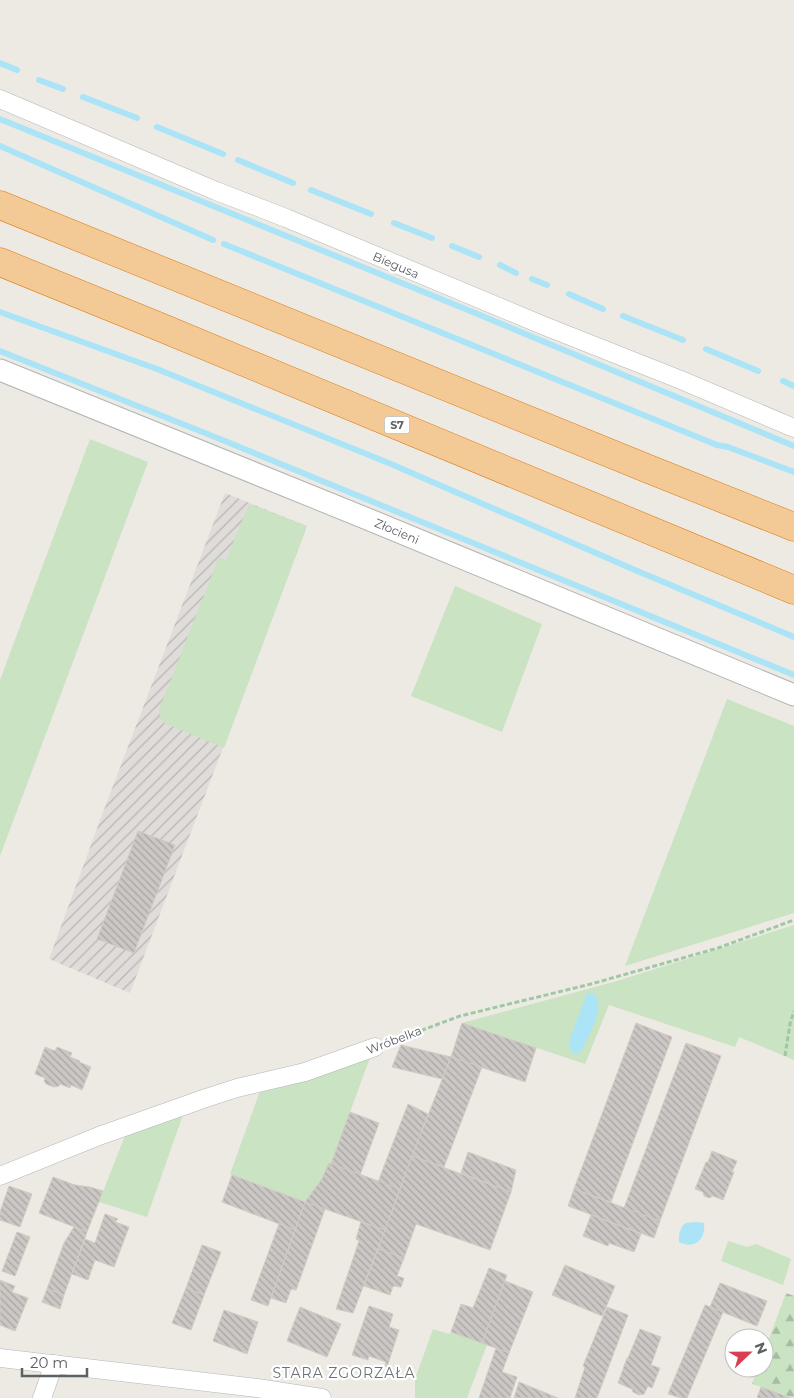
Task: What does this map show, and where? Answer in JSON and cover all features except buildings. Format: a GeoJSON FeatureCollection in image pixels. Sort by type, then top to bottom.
{"type":"FeatureCollection","features":[{"type":"Feature","properties":{"kind":"highway"},"geometry":{"type":"LineString","coordinates":[[0,205],[641,467],[794,527]]}},
{"type":"Feature","properties":{"kind":"highway","name":"S7"},"geometry":{"type":"LineString","coordinates":[[0,262],[169,330],[794,590]]}},
{"type":"Feature","properties":{"kind":"street","name":"Biegusa"},"geometry":{"type":"LineString","coordinates":[[0,99],[216,191],[286,218],[794,428]]}},
{"type":"Feature","properties":{"kind":"street","name":"Złocieni"},"geometry":{"type":"LineString","coordinates":[[0,370],[794,695]]}},
{"type":"Feature","properties":{"kind":"street","name":"Wróbelka"},"geometry":{"type":"LineString","coordinates":[[0,1176],[99,1136],[206,1098],[237,1088],[305,1072],[375,1047]]}},
{"type":"Feature","properties":{"kind":"street"},"geometry":{"type":"LineString","coordinates":[[0,1358],[257,1388],[322,1398]]}},
{"type":"Feature","properties":{"kind":"street"},"geometry":{"type":"LineString","coordinates":[[42,1398],[54,1364]]}},
{"type":"Feature","properties":{"kind":"path","name":"Wróbelka"},"geometry":{"type":"LineString","coordinates":[[375,1047],[460,1016],[591,984],[709,950],[794,920]]}},
{"type":"Feature","properties":{"kind":"path"},"geometry":{"type":"LineString","coordinates":[[785,1056],[794,1011]]}},
{"type":"Feature","properties":{"kind":"shaded area"},"geometry":{"type":"Polygon","coordinates":[[[225,493],[307,526],[130,993],[49,959],[225,493]]]}},
{"type":"Feature","properties":{"kind":"green space"},"geometry":{"type":"Polygon","coordinates":[[[90,439],[148,462],[0,856],[0,680],[90,439]]]}},
{"type":"Feature","properties":{"kind":"green space"},"geometry":{"type":"Polygon","coordinates":[[[249,504],[307,526],[224,748],[164,723],[159,710],[219,557],[226,560],[249,504]]]}},
{"type":"Feature","properties":{"kind":"green space"},"geometry":{"type":"Polygon","coordinates":[[[455,586],[542,624],[502,732],[411,696],[455,586]]]}},
{"type":"Feature","properties":{"kind":"green space"},"geometry":{"type":"Polygon","coordinates":[[[727,699],[794,726],[794,913],[625,966],[727,699]]]}},
{"type":"Feature","properties":{"kind":"green space"},"geometry":{"type":"Polygon","coordinates":[[[794,925],[794,1060],[739,1037],[735,1047],[609,1005],[585,1064],[462,1023],[617,981],[794,925]]]}},
{"type":"Feature","properties":{"kind":"green space"},"geometry":{"type":"Polygon","coordinates":[[[371,1055],[331,1164],[329,1164],[322,1179],[305,1202],[230,1174],[260,1091],[371,1055]]]}},
{"type":"Feature","properties":{"kind":"green space"},"geometry":{"type":"Polygon","coordinates":[[[184,1112],[147,1217],[99,1202],[126,1133],[184,1112]]]}},
{"type":"Feature","properties":{"kind":"green space"},"geometry":{"type":"Polygon","coordinates":[[[728,1241],[747,1247],[756,1244],[791,1259],[783,1285],[721,1261],[728,1241]]]}},
{"type":"Feature","properties":{"kind":"green space"},"geometry":{"type":"Polygon","coordinates":[[[786,1293],[794,1296],[794,1398],[752,1384],[754,1378],[774,1378],[773,1328],[786,1293]]]}},
{"type":"Feature","properties":{"kind":"green space"},"geometry":{"type":"Polygon","coordinates":[[[433,1329],[449,1334],[451,1332],[487,1345],[467,1398],[415,1398],[415,1379],[433,1329]]]}},
{"type":"Feature","properties":{"kind":"water"},"geometry":{"type":"Polygon","coordinates":[[[593,993],[597,998],[598,1005],[595,1022],[580,1053],[572,1054],[569,1041],[587,994],[593,993]]]}},
{"type":"Feature","properties":{"kind":"water"},"geometry":{"type":"Polygon","coordinates":[[[686,1223],[704,1223],[703,1234],[698,1242],[690,1245],[679,1242],[682,1227],[686,1223]]]}},
{"type":"Feature","properties":{"kind":"waterway"},"geometry":{"type":"LineString","coordinates":[[0,63],[17,70]]}},
{"type":"Feature","properties":{"kind":"waterway"},"geometry":{"type":"LineString","coordinates":[[39,80],[63,89]]}},
{"type":"Feature","properties":{"kind":"waterway"},"geometry":{"type":"LineString","coordinates":[[83,97],[137,118]]}},
{"type":"Feature","properties":{"kind":"waterway"},"geometry":{"type":"LineString","coordinates":[[0,119],[463,308],[794,446]]}},
{"type":"Feature","properties":{"kind":"waterway"},"geometry":{"type":"LineString","coordinates":[[157,127],[223,154]]}},
{"type":"Feature","properties":{"kind":"waterway"},"geometry":{"type":"LineString","coordinates":[[0,146],[213,240]]}},
{"type":"Feature","properties":{"kind":"waterway"},"geometry":{"type":"LineString","coordinates":[[238,160],[293,183]]}},
{"type":"Feature","properties":{"kind":"waterway"},"geometry":{"type":"LineString","coordinates":[[311,190],[371,214]]}},
{"type":"Feature","properties":{"kind":"waterway"},"geometry":{"type":"LineString","coordinates":[[394,223],[432,238]]}},
{"type":"Feature","properties":{"kind":"waterway"},"geometry":{"type":"LineString","coordinates":[[224,244],[717,445],[728,447],[794,472]]}},
{"type":"Feature","properties":{"kind":"waterway"},"geometry":{"type":"LineString","coordinates":[[452,246],[479,257]]}},
{"type":"Feature","properties":{"kind":"waterway"},"geometry":{"type":"LineString","coordinates":[[500,265],[516,273]]}},
{"type":"Feature","properties":{"kind":"waterway"},"geometry":{"type":"LineString","coordinates":[[532,279],[547,285]]}},
{"type":"Feature","properties":{"kind":"waterway"},"geometry":{"type":"LineString","coordinates":[[569,294],[603,309]]}},
{"type":"Feature","properties":{"kind":"waterway"},"geometry":{"type":"LineString","coordinates":[[0,312],[157,369],[391,464],[794,637]]}},
{"type":"Feature","properties":{"kind":"waterway"},"geometry":{"type":"LineString","coordinates":[[623,316],[683,340]]}},
{"type":"Feature","properties":{"kind":"waterway"},"geometry":{"type":"LineString","coordinates":[[706,349],[758,371]]}},
{"type":"Feature","properties":{"kind":"waterway"},"geometry":{"type":"LineString","coordinates":[[0,351],[220,439],[794,675]]}},
{"type":"Feature","properties":{"kind":"waterway"},"geometry":{"type":"LineString","coordinates":[[783,381],[794,386]]}},
{"type":"Feature","properties":{"kind":"district","name":"STARA ZGORZAŁA"},"geometry":{"type":"Point","coordinates":[344,1373]}}]}
